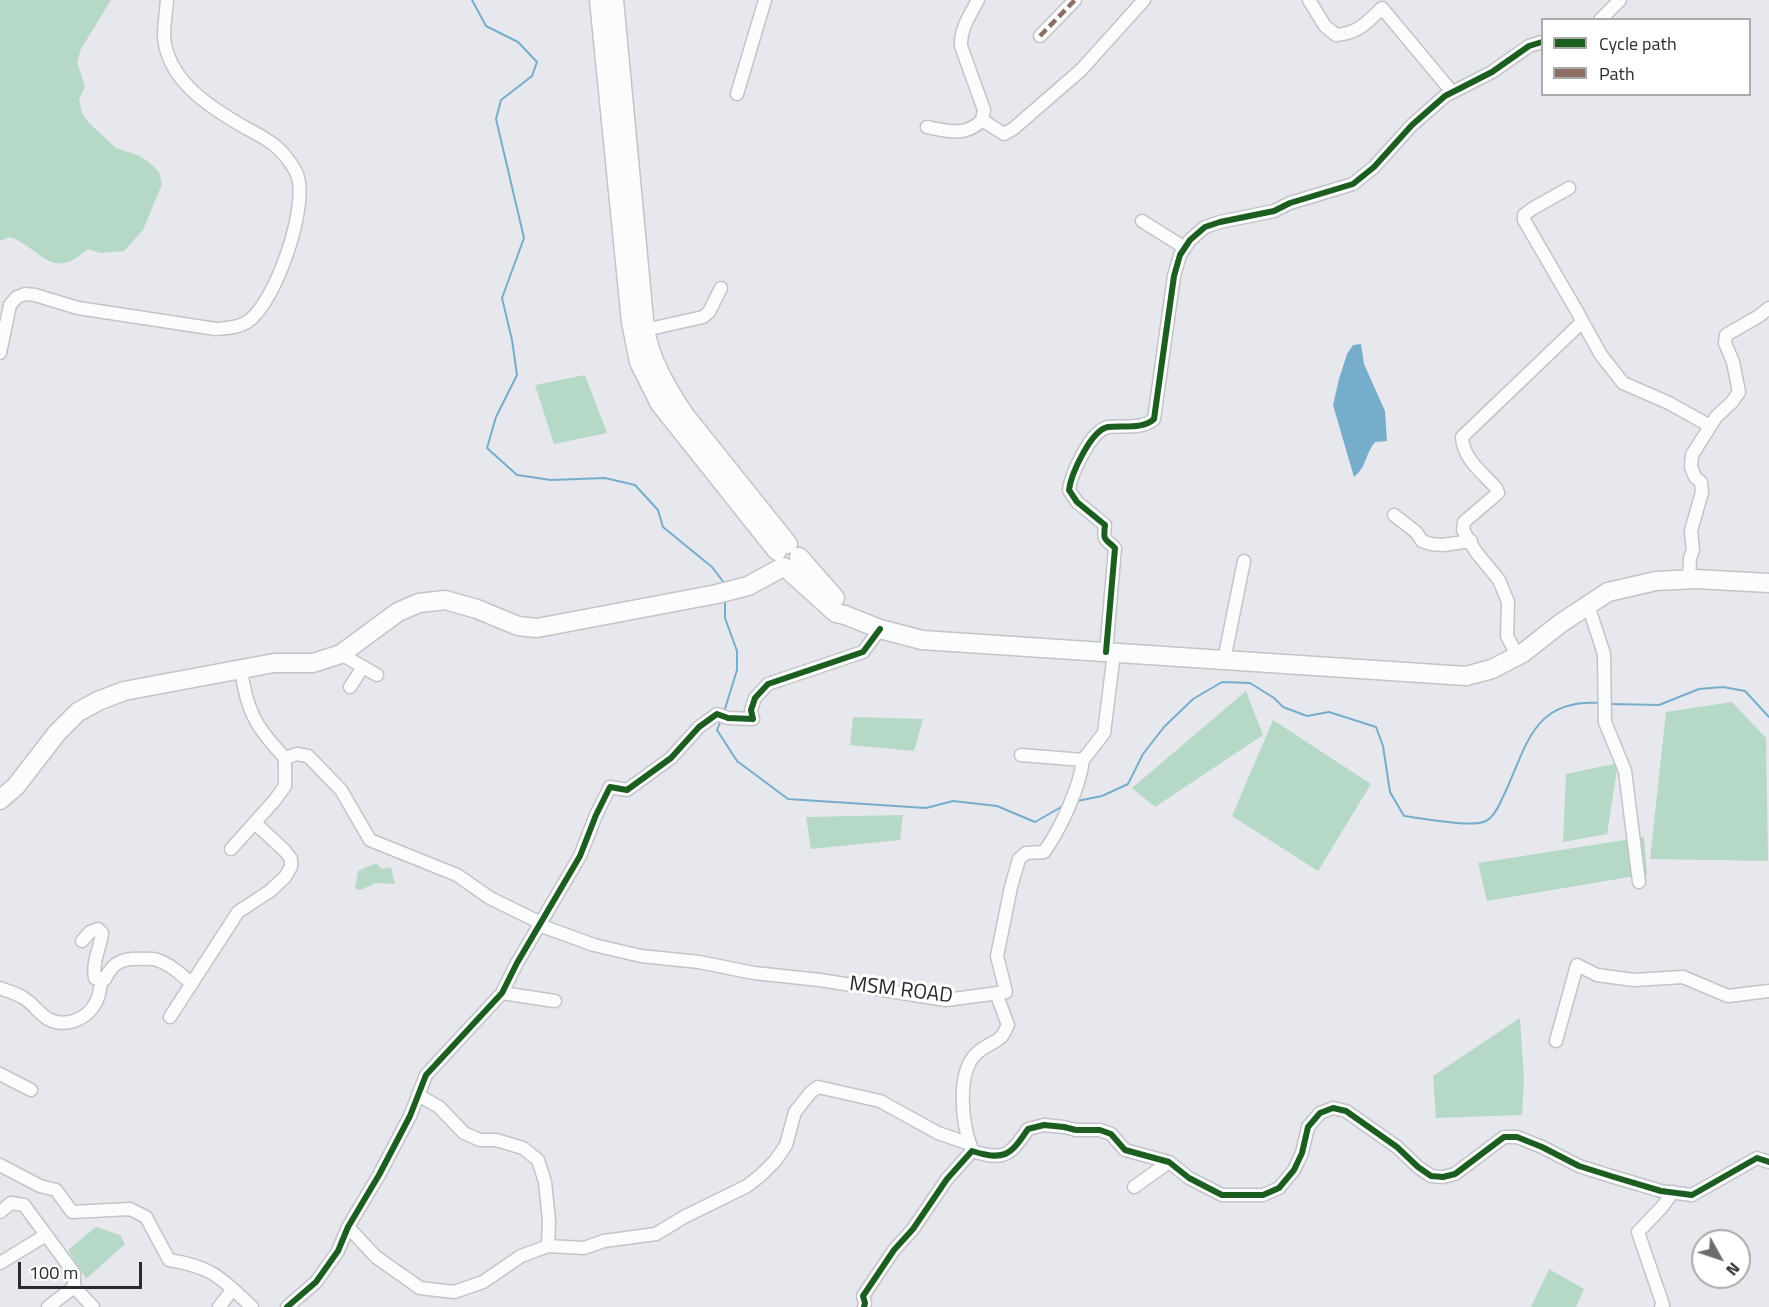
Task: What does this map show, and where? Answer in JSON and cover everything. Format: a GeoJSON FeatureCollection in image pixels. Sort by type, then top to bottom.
{"type":"FeatureCollection","features":[{"type":"Feature","properties":{"kind":"highway"},"geometry":{"type":"LineString","coordinates":[[599,0],[612,55],[649,349],[670,394],[785,557]]}},
{"type":"Feature","properties":{"kind":"highway"},"geometry":{"type":"LineString","coordinates":[[614,0],[612,55],[631,322],[639,362],[660,404],[785,557],[843,605],[845,615],[879,629],[922,640],[1466,676],[1492,669],[1523,653],[1561,623],[1608,592],[1656,581],[1689,579],[1769,583]]}},
{"type":"Feature","properties":{"kind":"highway"},"geometry":{"type":"LineString","coordinates":[[0,800],[16,786],[57,733],[78,712],[124,691],[274,663],[314,663],[341,654],[398,612],[419,603],[445,600],[477,609],[518,626],[537,628],[717,594],[748,585],[785,557]]}},
{"type":"Feature","properties":{"kind":"street"},"geometry":{"type":"LineString","coordinates":[[0,353],[10,305],[17,297],[24,294],[78,308],[216,329],[234,328],[248,322],[261,309],[274,287],[292,240],[300,196],[297,174],[285,154],[275,144],[218,112],[200,98],[179,75],[171,64],[164,38],[167,0]]}},
{"type":"Feature","properties":{"kind":"street"},"geometry":{"type":"LineString","coordinates":[[737,94],[765,0]]}},
{"type":"Feature","properties":{"kind":"street"},"geometry":{"type":"LineString","coordinates":[[927,127],[953,132],[968,130],[982,120],[984,110],[961,46],[960,37],[978,0]]}},
{"type":"Feature","properties":{"kind":"street"},"geometry":{"type":"LineString","coordinates":[[1040,36],[1075,0]]}},
{"type":"Feature","properties":{"kind":"street"},"geometry":{"type":"LineString","coordinates":[[982,120],[1004,134],[1013,129],[1081,70],[1144,0]]}},
{"type":"Feature","properties":{"kind":"street"},"geometry":{"type":"LineString","coordinates":[[1309,0],[1325,26],[1336,35],[1350,34],[1361,28],[1382,8],[1452,92]]}},
{"type":"Feature","properties":{"kind":"street"},"geometry":{"type":"LineString","coordinates":[[1602,18],[1620,0]]}},
{"type":"Feature","properties":{"kind":"street"},"geometry":{"type":"LineString","coordinates":[[971,1148],[966,1135],[963,1086],[968,1065],[975,1054],[1001,1037],[1008,1025],[996,993],[1005,992],[998,956],[1011,887],[1019,859],[1026,853],[1044,852],[1053,839],[1081,776],[1083,760],[1104,733],[1115,548],[1106,542],[1105,525],[1077,502],[1069,490],[1071,477],[1095,435],[1105,427],[1136,426],[1149,423],[1154,419],[1174,276],[1180,255],[1190,240],[1205,227],[1274,211],[1290,203],[1353,184],[1374,166],[1412,125],[1452,92],[1484,78],[1521,51],[1541,42]]}},
{"type":"Feature","properties":{"kind":"street"},"geometry":{"type":"LineString","coordinates":[[1569,188],[1532,209],[1524,215],[1524,220],[1601,355],[1623,383],[1669,403],[1710,426]]}},
{"type":"Feature","properties":{"kind":"street"},"geometry":{"type":"LineString","coordinates":[[1142,222],[1185,248]]}},
{"type":"Feature","properties":{"kind":"street"},"geometry":{"type":"LineString","coordinates":[[645,330],[706,315],[721,288]]}},
{"type":"Feature","properties":{"kind":"street"},"geometry":{"type":"LineString","coordinates":[[1689,579],[1690,558],[1693,550],[1691,531],[1702,492],[1701,482],[1695,477],[1691,467],[1692,455],[1710,426],[1739,392],[1733,363],[1725,344],[1726,335],[1769,308]]}},
{"type":"Feature","properties":{"kind":"street"},"geometry":{"type":"LineString","coordinates":[[1517,656],[1507,636],[1508,602],[1498,580],[1476,552],[1463,530],[1464,522],[1498,493],[1467,457],[1462,449],[1462,437],[1580,324],[1581,319]]}},
{"type":"Feature","properties":{"kind":"street"},"geometry":{"type":"LineString","coordinates":[[1394,515],[1416,532],[1422,541],[1443,545],[1471,541]]}},
{"type":"Feature","properties":{"kind":"street"},"geometry":{"type":"LineString","coordinates":[[1224,660],[1244,561]]}},
{"type":"Feature","properties":{"kind":"street"},"geometry":{"type":"LineString","coordinates":[[1588,605],[1604,654],[1605,722],[1625,771],[1639,882]]}},
{"type":"Feature","properties":{"kind":"street"},"geometry":{"type":"LineString","coordinates":[[287,1307],[316,1282],[338,1251],[348,1227],[410,1116],[426,1075],[502,993],[580,856],[596,814],[610,787],[627,790],[671,758],[699,728],[723,716],[753,719],[752,710],[755,698],[768,684],[863,652],[879,629]]}},
{"type":"Feature","properties":{"kind":"street"},"geometry":{"type":"LineString","coordinates":[[341,654],[377,675]]}},
{"type":"Feature","properties":{"kind":"street"},"geometry":{"type":"LineString","coordinates":[[350,687],[363,667]]}},
{"type":"Feature","properties":{"kind":"street"},"geometry":{"type":"LineString","coordinates":[[231,849],[285,786],[285,758],[262,734],[252,716],[244,696],[241,670]]}},
{"type":"Feature","properties":{"kind":"street","name":"MSM ROAD"},"geometry":{"type":"LineString","coordinates":[[285,758],[297,754],[308,756],[341,790],[370,840],[457,875],[490,898],[540,924],[594,945],[641,956],[699,962],[754,973],[820,980],[946,1000],[996,993]]}},
{"type":"Feature","properties":{"kind":"street"},"geometry":{"type":"LineString","coordinates":[[1021,755],[1083,760]]}},
{"type":"Feature","properties":{"kind":"street"},"geometry":{"type":"LineString","coordinates":[[170,1017],[238,912],[270,891],[285,877],[291,867],[291,859],[285,851],[255,823]]}},
{"type":"Feature","properties":{"kind":"street"},"geometry":{"type":"LineString","coordinates":[[82,941],[90,932],[98,929],[102,933],[93,967],[95,978],[105,979],[109,970],[117,962],[126,958],[156,959],[192,984]]}},
{"type":"Feature","properties":{"kind":"street"},"geometry":{"type":"LineString","coordinates":[[1556,1041],[1577,965],[1597,975],[1634,980],[1683,977],[1728,996],[1769,991]]}},
{"type":"Feature","properties":{"kind":"street"},"geometry":{"type":"LineString","coordinates":[[0,988],[23,997],[46,1018],[58,1023],[68,1023],[79,1019],[91,1010],[97,1001],[102,979]]}},
{"type":"Feature","properties":{"kind":"street"},"geometry":{"type":"LineString","coordinates":[[502,993],[555,1001]]}},
{"type":"Feature","properties":{"kind":"street"},"geometry":{"type":"LineString","coordinates":[[0,1074],[31,1090]]}},
{"type":"Feature","properties":{"kind":"street"},"geometry":{"type":"LineString","coordinates":[[348,1227],[376,1257],[420,1288],[454,1292],[483,1282],[521,1256],[548,1246],[584,1248],[604,1241],[656,1234],[747,1185],[775,1161],[786,1145],[795,1112],[818,1087],[880,1101],[938,1133],[990,1157],[1004,1156],[1018,1144],[1028,1129],[1044,1125],[1076,1131],[1100,1130],[1111,1134],[1125,1150],[1169,1162],[1189,1178],[1222,1195],[1263,1195],[1279,1188],[1294,1170],[1302,1153],[1308,1127],[1320,1113],[1333,1108],[1346,1111],[1397,1147],[1431,1176],[1443,1177],[1455,1174],[1504,1137],[1517,1137],[1579,1166],[1672,1192],[1692,1195],[1757,1158],[1769,1162]]}},
{"type":"Feature","properties":{"kind":"street"},"geometry":{"type":"LineString","coordinates":[[418,1095],[439,1107],[464,1133],[480,1140],[496,1140],[523,1148],[538,1160],[545,1182],[549,1221],[548,1246]]}},
{"type":"Feature","properties":{"kind":"street"},"geometry":{"type":"LineString","coordinates":[[864,1307],[866,1304],[863,1296],[894,1250],[913,1229],[971,1148]]}},
{"type":"Feature","properties":{"kind":"street"},"geometry":{"type":"LineString","coordinates":[[1134,1187],[1169,1162]]}},
{"type":"Feature","properties":{"kind":"street"},"geometry":{"type":"LineString","coordinates":[[0,1164],[40,1186],[56,1190],[72,1212],[130,1209],[146,1217],[169,1260],[205,1268],[222,1279],[252,1307]]}},
{"type":"Feature","properties":{"kind":"street"},"geometry":{"type":"LineString","coordinates":[[1661,1307],[1663,1305],[1638,1233],[1662,1207],[1672,1192]]}},
{"type":"Feature","properties":{"kind":"street"},"geometry":{"type":"LineString","coordinates":[[0,1212],[11,1203],[24,1205],[74,1273],[74,1287],[93,1307]]}},
{"type":"Feature","properties":{"kind":"street"},"geometry":{"type":"LineString","coordinates":[[0,1263],[46,1235]]}},
{"type":"Feature","properties":{"kind":"street"},"geometry":{"type":"LineString","coordinates":[[48,1307],[74,1287]]}},
{"type":"Feature","properties":{"kind":"street"},"geometry":{"type":"LineString","coordinates":[[219,1307],[233,1289]]}},
{"type":"Feature","properties":{"kind":"green space"},"geometry":{"type":"Polygon","coordinates":[[[0,0],[111,0],[81,49],[77,62],[85,87],[79,99],[82,113],[89,123],[116,148],[140,156],[150,163],[159,172],[162,184],[143,230],[124,251],[100,253],[88,249],[65,263],[56,263],[10,237],[0,241],[0,0]]]}},
{"type":"Feature","properties":{"kind":"green space"},"geometry":{"type":"Polygon","coordinates":[[[585,375],[607,433],[554,444],[535,385],[585,375]]]}},
{"type":"Feature","properties":{"kind":"green space"},"geometry":{"type":"Polygon","coordinates":[[[1246,691],[1263,735],[1155,807],[1132,788],[1246,691]]]}},
{"type":"Feature","properties":{"kind":"green space"},"geometry":{"type":"Polygon","coordinates":[[[1732,702],[1766,738],[1768,861],[1650,859],[1666,712],[1732,702]]]}},
{"type":"Feature","properties":{"kind":"green space"},"geometry":{"type":"Polygon","coordinates":[[[853,717],[923,719],[914,751],[850,745],[853,717]]]}},
{"type":"Feature","properties":{"kind":"green space"},"geometry":{"type":"Polygon","coordinates":[[[1273,720],[1371,784],[1318,871],[1232,816],[1273,720]]]}},
{"type":"Feature","properties":{"kind":"green space"},"geometry":{"type":"Polygon","coordinates":[[[1618,763],[1607,834],[1563,842],[1566,774],[1618,763]]]}},
{"type":"Feature","properties":{"kind":"green space"},"geometry":{"type":"Polygon","coordinates":[[[903,815],[900,840],[811,849],[806,817],[903,815]]]}},
{"type":"Feature","properties":{"kind":"green space"},"geometry":{"type":"Polygon","coordinates":[[[1644,837],[1647,874],[1487,901],[1478,863],[1644,837]]]}},
{"type":"Feature","properties":{"kind":"green space"},"geometry":{"type":"Polygon","coordinates":[[[376,863],[382,869],[391,867],[395,884],[376,883],[360,890],[355,888],[358,871],[376,863]]]}},
{"type":"Feature","properties":{"kind":"green space"},"geometry":{"type":"Polygon","coordinates":[[[1520,1018],[1524,1079],[1522,1115],[1436,1118],[1433,1076],[1520,1018]]]}},
{"type":"Feature","properties":{"kind":"green space"},"geometry":{"type":"Polygon","coordinates":[[[96,1227],[120,1235],[125,1244],[86,1279],[68,1250],[96,1227]]]}},
{"type":"Feature","properties":{"kind":"green space"},"geometry":{"type":"Polygon","coordinates":[[[1549,1269],[1584,1289],[1576,1307],[1531,1307],[1549,1269]]]}},
{"type":"Feature","properties":{"kind":"water"},"geometry":{"type":"Polygon","coordinates":[[[1361,344],[1364,364],[1385,411],[1387,441],[1375,442],[1362,468],[1354,477],[1333,405],[1347,354],[1353,345],[1361,344]]]}},
{"type":"Feature","properties":{"kind":"waterway"},"geometry":{"type":"LineString","coordinates":[[472,0],[486,26],[518,42],[537,62],[532,76],[501,100],[496,119],[524,238],[502,298],[517,375],[496,417],[487,448],[517,475],[551,480],[605,478],[635,485],[658,510],[663,527],[712,567],[725,584]]}},
{"type":"Feature","properties":{"kind":"waterway"},"geometry":{"type":"LineString","coordinates":[[724,712],[737,670],[737,651],[725,618],[725,599]]}},
{"type":"Feature","properties":{"kind":"waterway"},"geometry":{"type":"LineString","coordinates":[[1077,801],[1102,796],[1128,784],[1143,754],[1164,727],[1193,699],[1222,682],[1250,683],[1274,698],[1283,707],[1307,716],[1329,712],[1376,727],[1383,746],[1390,792],[1404,816],[1459,823],[1479,823],[1489,819],[1496,811],[1526,745],[1534,730],[1545,718],[1559,709],[1577,704],[1601,703]]}},
{"type":"Feature","properties":{"kind":"waterway"},"geometry":{"type":"LineString","coordinates":[[1610,704],[1659,705],[1699,689],[1723,687],[1745,691],[1769,717]]}},
{"type":"Feature","properties":{"kind":"waterway"},"geometry":{"type":"LineString","coordinates":[[721,720],[717,730],[737,761],[788,799],[926,808],[953,801],[997,806],[1035,822],[1063,806]]}},
{"type":"Feature","properties":{"kind":"marked path"},"geometry":{"type":"LineString","coordinates":[[1040,36],[1075,0]]}},
{"type":"Feature","properties":{"kind":"cycle path"},"geometry":{"type":"LineString","coordinates":[[1106,652],[1115,548],[1106,539],[1105,525],[1077,502],[1069,490],[1083,454],[1102,430],[1108,427],[1144,425],[1154,419],[1174,276],[1180,255],[1190,240],[1205,227],[1274,211],[1290,203],[1353,184],[1374,167],[1412,125],[1445,96],[1492,72],[1529,46],[1541,42]]}},
{"type":"Feature","properties":{"kind":"cycle path"},"geometry":{"type":"LineString","coordinates":[[287,1307],[316,1282],[338,1251],[348,1227],[410,1116],[426,1075],[502,993],[517,963],[580,856],[610,787],[627,790],[671,758],[699,727],[717,714],[728,718],[753,719],[751,710],[755,698],[768,684],[863,652],[880,629]]}},
{"type":"Feature","properties":{"kind":"cycle path"},"geometry":{"type":"LineString","coordinates":[[864,1307],[863,1296],[894,1250],[913,1229],[947,1179],[972,1151],[992,1156],[1005,1154],[1016,1145],[1028,1129],[1044,1125],[1076,1130],[1100,1130],[1111,1134],[1125,1150],[1169,1162],[1189,1178],[1222,1195],[1263,1195],[1279,1188],[1294,1170],[1302,1153],[1308,1127],[1320,1113],[1333,1108],[1346,1111],[1397,1147],[1431,1176],[1443,1177],[1455,1174],[1504,1137],[1517,1137],[1579,1166],[1614,1177],[1661,1191],[1692,1195],[1757,1158],[1769,1162]]}}]}
